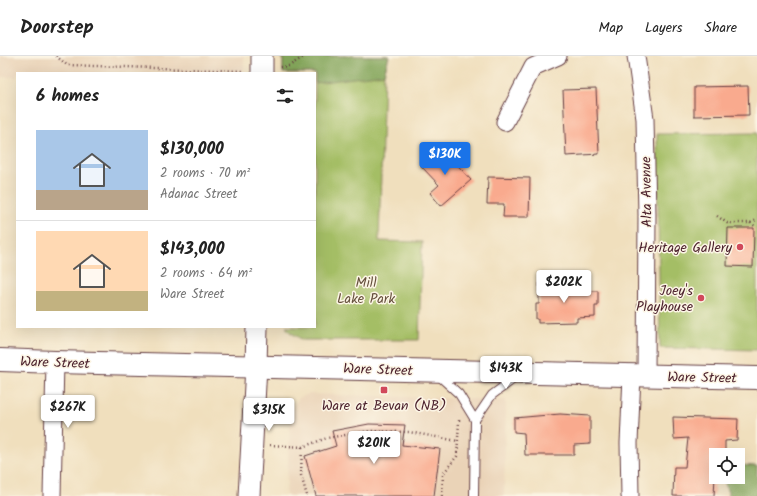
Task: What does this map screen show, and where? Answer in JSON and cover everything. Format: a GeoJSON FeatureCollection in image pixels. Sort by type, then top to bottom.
{"type":"FeatureCollection","features":[{"type":"Feature","properties":{"kind":"main road","name":"Ware Street"},"geometry":{"type":"LineString","coordinates":[[0,360],[757,378]]}},
{"type":"Feature","properties":{"kind":"street"},"geometry":{"type":"LineString","coordinates":[[505,122],[533,67],[558,56]]}},
{"type":"Feature","properties":{"kind":"street","name":"Alta Avenue"},"geometry":{"type":"LineString","coordinates":[[630,496],[629,443],[639,376],[646,215],[645,119],[636,56]]}},
{"type":"Feature","properties":{"kind":"street"},"geometry":{"type":"LineString","coordinates":[[249,496],[257,328]]}},
{"type":"Feature","properties":{"kind":"street"},"geometry":{"type":"LineString","coordinates":[[52,496],[55,362]]}},
{"type":"Feature","properties":{"kind":"lane"},"geometry":{"type":"LineString","coordinates":[[433,371],[459,394],[475,420],[474,496]]}},
{"type":"Feature","properties":{"kind":"lane"},"geometry":{"type":"LineString","coordinates":[[475,420],[492,395],[522,373]]}},
{"type":"Feature","properties":{"kind":"path"},"geometry":{"type":"LineString","coordinates":[[56,56],[67,65],[262,67],[289,66],[305,56]]}},
{"type":"Feature","properties":{"kind":"path"},"geometry":{"type":"LineString","coordinates":[[717,216],[727,223],[750,223],[757,220]]}},
{"type":"Feature","properties":{"kind":"path"},"geometry":{"type":"LineString","coordinates":[[750,223],[757,227]]}},
{"type":"Feature","properties":{"kind":"path"},"geometry":{"type":"LineString","coordinates":[[442,496],[443,474],[457,456],[460,416]]}},
{"type":"Feature","properties":{"kind":"path"},"geometry":{"type":"LineString","coordinates":[[252,444],[302,447],[327,438],[370,431],[409,432],[458,441]]}},
{"type":"Feature","properties":{"kind":"path"},"geometry":{"type":"LineString","coordinates":[[302,447],[301,475],[307,496]]}},
{"type":"Feature","properties":{"kind":"shaded area"},"geometry":{"type":"Polygon","coordinates":[[[0,56],[244,56],[244,72],[16,72],[16,77],[0,77],[0,56]]]}},
{"type":"Feature","properties":{"kind":"shaded area"},"geometry":{"type":"Polygon","coordinates":[[[309,394],[506,400],[504,496],[286,496],[291,409],[299,398],[309,394]]]}},
{"type":"Feature","properties":{"kind":"green space","name":"Mill Lake Park"},"geometry":{"type":"Polygon","coordinates":[[[283,56],[389,56],[384,74],[379,241],[422,242],[419,340],[303,340],[290,332],[287,328],[316,328],[316,72],[283,72],[283,56]]]}},
{"type":"Feature","properties":{"kind":"green space"},"geometry":{"type":"Polygon","coordinates":[[[283,56],[389,56],[384,74],[316,83],[316,72],[283,72],[283,56]]]}},
{"type":"Feature","properties":{"kind":"green space"},"geometry":{"type":"Polygon","coordinates":[[[757,133],[757,350],[660,348],[657,134],[757,133]]]}},
{"type":"Feature","properties":{"kind":"green space"},"geometry":{"type":"Polygon","coordinates":[[[745,465],[757,466],[757,496],[729,496],[725,484],[745,484],[745,465]]]}},
{"type":"Feature","properties":{"kind":"building"},"geometry":{"type":"Polygon","coordinates":[[[748,86],[749,115],[694,116],[694,87],[748,86]]]}},
{"type":"Feature","properties":{"kind":"building"},"geometry":{"type":"Polygon","coordinates":[[[596,89],[599,154],[566,156],[563,90],[596,89]]]}},
{"type":"Feature","properties":{"kind":"building"},"geometry":{"type":"Polygon","coordinates":[[[442,148],[471,180],[441,206],[430,193],[439,185],[421,166],[442,148]]]}},
{"type":"Feature","properties":{"kind":"building"},"geometry":{"type":"Polygon","coordinates":[[[488,177],[530,178],[529,217],[503,217],[504,204],[487,204],[488,177]]]}},
{"type":"Feature","properties":{"kind":"building","name":"Heritage Gallery"},"geometry":{"type":"Polygon","coordinates":[[[728,228],[754,228],[753,267],[727,266],[728,228]]]}},
{"type":"Feature","properties":{"kind":"building"},"geometry":{"type":"Polygon","coordinates":[[[539,281],[560,281],[560,291],[598,291],[598,306],[595,306],[595,317],[577,318],[577,322],[538,323],[538,319],[536,319],[536,304],[539,304],[539,281]]]}},
{"type":"Feature","properties":{"kind":"building"},"geometry":{"type":"Polygon","coordinates":[[[560,414],[590,416],[590,444],[574,445],[574,455],[525,455],[524,433],[514,432],[514,418],[560,414]]]}},
{"type":"Feature","properties":{"kind":"building"},"geometry":{"type":"Polygon","coordinates":[[[673,417],[738,419],[737,440],[725,441],[725,448],[709,448],[709,484],[715,484],[714,496],[673,496],[674,467],[685,467],[688,438],[674,439],[673,417]]]}},
{"type":"Feature","properties":{"kind":"building"},"geometry":{"type":"Polygon","coordinates":[[[369,424],[405,425],[402,445],[440,449],[434,496],[316,496],[305,456],[336,446],[332,431],[369,424]]]}},
{"type":"Feature","properties":{"kind":"place","name":"Heritage Gallery"},"geometry":{"type":"Point","coordinates":[740,247]}},
{"type":"Feature","properties":{"kind":"place","name":"Joey's Playhouse"},"geometry":{"type":"Point","coordinates":[701,298]}},
{"type":"Feature","properties":{"kind":"place","name":"Ware at Bevan (NB)"},"geometry":{"type":"Point","coordinates":[384,390]}}]}
